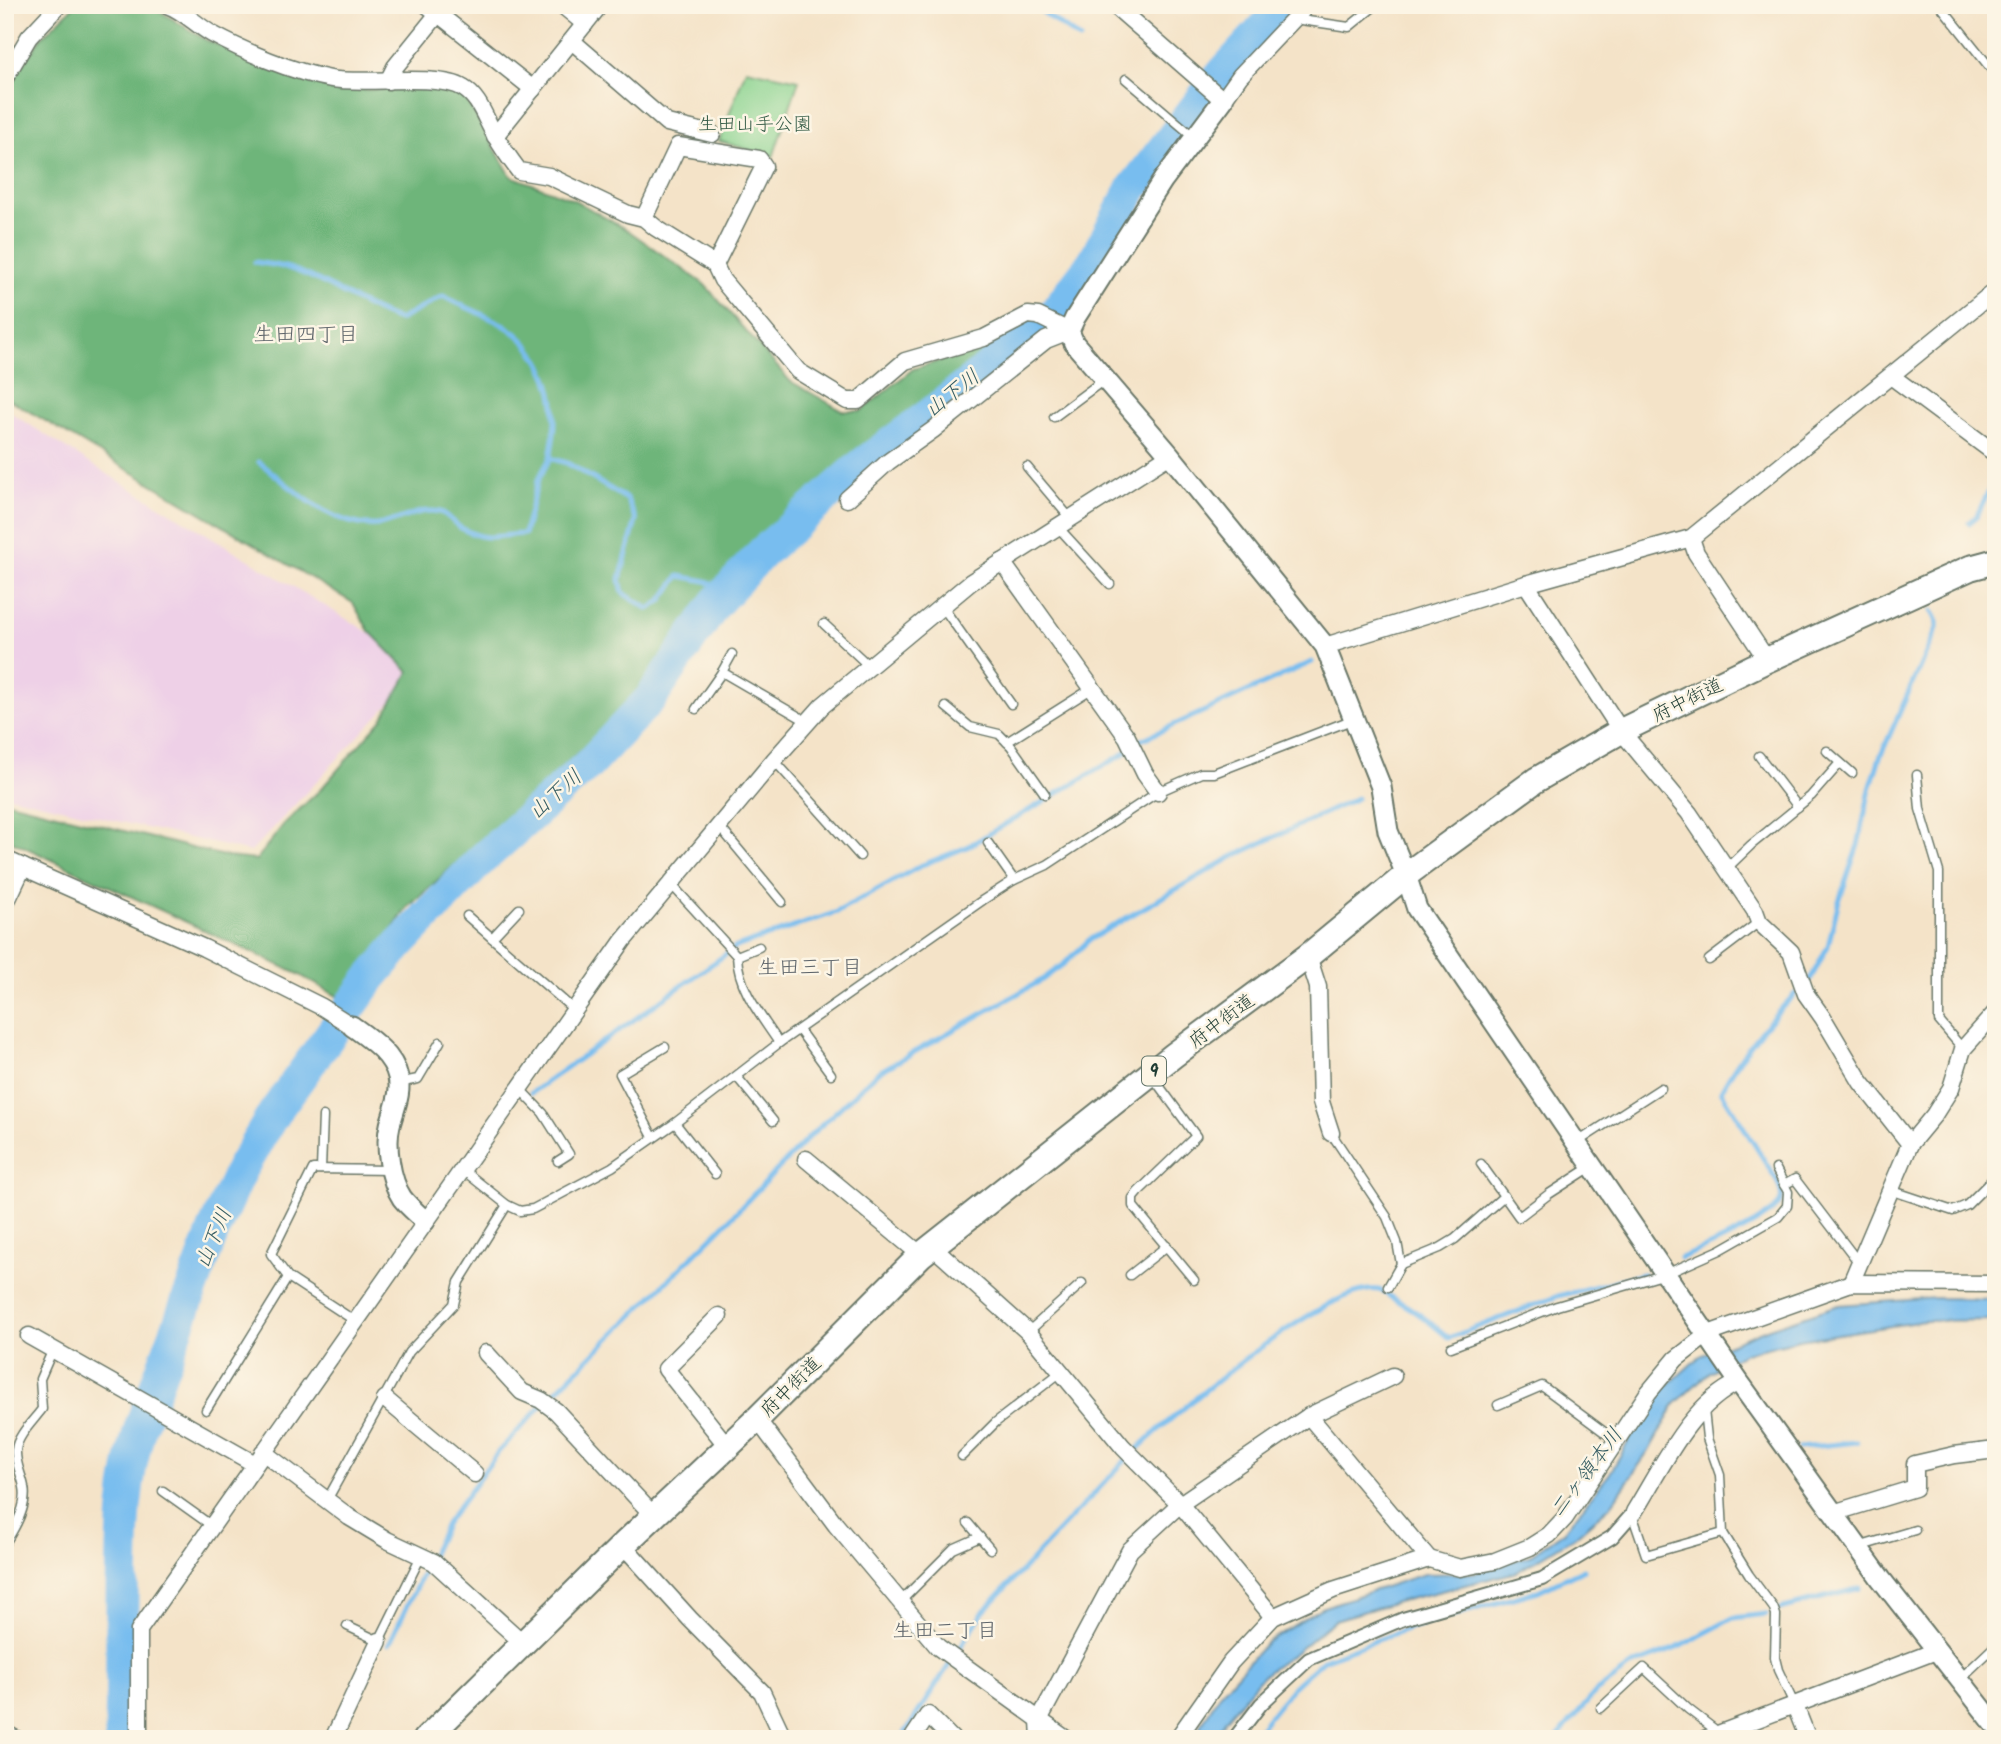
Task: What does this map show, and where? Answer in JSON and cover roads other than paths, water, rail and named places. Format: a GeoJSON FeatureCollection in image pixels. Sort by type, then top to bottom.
{"type":"FeatureCollection","features":[{"type":"Feature","properties":{"kind":"main road","name":"府中街道"},"geometry":{"type":"LineString","coordinates":[[426,1739],[653,1515],[757,1419],[927,1250],[1150,1074],[1308,956],[1406,875],[1536,780],[1621,730],[1970,568],[1996,561]]}},
{"type":"Feature","properties":{"kind":"street"},"geometry":{"type":"LineString","coordinates":[[5,78],[29,37],[59,5]]}},
{"type":"Feature","properties":{"kind":"street"},"geometry":{"type":"LineString","coordinates":[[562,5],[585,24]]}},
{"type":"Feature","properties":{"kind":"street"},"geometry":{"type":"LineString","coordinates":[[495,136],[600,5]]}},
{"type":"Feature","properties":{"kind":"street"},"geometry":{"type":"LineString","coordinates":[[1114,5],[1220,97]]}},
{"type":"Feature","properties":{"kind":"street"},"geometry":{"type":"LineString","coordinates":[[1053,324],[1075,318],[1191,134],[1220,97],[1307,5]]}},
{"type":"Feature","properties":{"kind":"street"},"geometry":{"type":"LineString","coordinates":[[179,7],[211,34],[273,61],[327,78],[352,82],[446,82],[474,95],[495,136],[519,171],[549,176],[628,214],[644,218],[715,265],[722,280],[798,371],[846,401],[858,401],[905,361],[984,338],[1028,316],[1053,324],[1074,343],[1170,455],[1325,646],[1381,787],[1388,831],[1417,909],[1736,1378],[1812,1473],[1833,1513],[1996,1726]]}},
{"type":"Feature","properties":{"kind":"street"},"geometry":{"type":"LineString","coordinates":[[388,81],[437,8],[533,89]]}},
{"type":"Feature","properties":{"kind":"street"},"geometry":{"type":"LineString","coordinates":[[572,41],[667,123],[712,134]]}},
{"type":"Feature","properties":{"kind":"street"},"geometry":{"type":"LineString","coordinates":[[644,218],[678,146],[759,159],[764,166],[715,265]]}},
{"type":"Feature","properties":{"kind":"street"},"geometry":{"type":"LineString","coordinates":[[1325,646],[1526,584],[1691,538],[1996,290]]}},
{"type":"Feature","properties":{"kind":"street"},"geometry":{"type":"LineString","coordinates":[[847,499],[888,462],[1046,341],[1053,324]]}},
{"type":"Feature","properties":{"kind":"street"},"geometry":{"type":"LineString","coordinates":[[1891,376],[1996,454]]}},
{"type":"Feature","properties":{"kind":"street"},"geometry":{"type":"LineString","coordinates":[[139,1739],[139,1630],[623,941],[822,706],[971,582],[1170,455]]}},
{"type":"Feature","properties":{"kind":"street"},"geometry":{"type":"LineString","coordinates":[[1691,538],[1696,553],[1767,660]]}},
{"type":"Feature","properties":{"kind":"street"},"geometry":{"type":"LineString","coordinates":[[1002,562],[1127,737],[1145,774],[1158,792]]}},
{"type":"Feature","properties":{"kind":"street"},"geometry":{"type":"LineString","coordinates":[[1526,584],[1621,730],[1689,813],[1759,922],[1791,953],[1806,994],[1861,1082],[1910,1144]]}},
{"type":"Feature","properties":{"kind":"street"},"geometry":{"type":"LineString","coordinates":[[5,859],[204,948],[345,1021],[386,1054],[398,1076],[399,1092],[387,1139],[392,1170],[401,1197],[425,1221]]}},
{"type":"Feature","properties":{"kind":"street"},"geometry":{"type":"LineString","coordinates":[[5,905],[23,867]]}},
{"type":"Feature","properties":{"kind":"street"},"geometry":{"type":"LineString","coordinates":[[1308,956],[1318,987],[1321,1102],[1331,1133]]}},
{"type":"Feature","properties":{"kind":"street"},"geometry":{"type":"LineString","coordinates":[[1851,1283],[1910,1144],[1934,1115],[1951,1088],[1964,1049],[1996,1012]]}},
{"type":"Feature","properties":{"kind":"street"},"geometry":{"type":"LineString","coordinates":[[806,1159],[927,1250],[1028,1332],[1123,1447],[1180,1504],[1273,1617]]}},
{"type":"Feature","properties":{"kind":"street"},"geometry":{"type":"LineString","coordinates":[[1309,1416],[1429,1559],[1460,1568],[1495,1561],[1530,1547],[1549,1535],[1565,1518],[1647,1393],[1676,1360],[1710,1338],[1851,1283],[1996,1284]]}},
{"type":"Feature","properties":{"kind":"street"},"geometry":{"type":"LineString","coordinates":[[719,1316],[666,1369],[727,1446]]}},
{"type":"Feature","properties":{"kind":"street"},"geometry":{"type":"LineString","coordinates":[[29,1336],[139,1397],[259,1458],[387,1540],[427,1559],[523,1643]]}},
{"type":"Feature","properties":{"kind":"street"},"geometry":{"type":"LineString","coordinates":[[486,1353],[522,1392],[545,1402],[556,1411],[653,1515]]}},
{"type":"Feature","properties":{"kind":"street"},"geometry":{"type":"LineString","coordinates":[[1040,1739],[1039,1720],[1130,1550],[1180,1504],[1309,1416],[1393,1377]]}},
{"type":"Feature","properties":{"kind":"street"},"geometry":{"type":"LineString","coordinates":[[1234,1739],[1261,1704],[1309,1660],[1404,1619],[1542,1579],[1612,1537],[1633,1513],[1686,1427],[1703,1407],[1736,1378]]}},
{"type":"Feature","properties":{"kind":"street"},"geometry":{"type":"LineString","coordinates":[[385,1399],[475,1474]]}},
{"type":"Feature","properties":{"kind":"street"},"geometry":{"type":"LineString","coordinates":[[757,1419],[836,1524],[952,1658],[1066,1739]]}},
{"type":"Feature","properties":{"kind":"street"},"geometry":{"type":"LineString","coordinates":[[1833,1513],[1915,1488],[1915,1464],[1954,1455],[1996,1450]]}},
{"type":"Feature","properties":{"kind":"street"},"geometry":{"type":"LineString","coordinates":[[622,1545],[762,1692],[784,1739]]}},
{"type":"Feature","properties":{"kind":"street"},"geometry":{"type":"LineString","coordinates":[[1177,1739],[1180,1731],[1231,1662],[1273,1617],[1333,1590],[1429,1559]]}},
{"type":"Feature","properties":{"kind":"street"},"geometry":{"type":"LineString","coordinates":[[333,1739],[379,1641]]}},
{"type":"Feature","properties":{"kind":"street"},"geometry":{"type":"LineString","coordinates":[[1712,1736],[1936,1651]]}},
{"type":"Feature","properties":{"kind":"street"},"geometry":{"type":"LineString","coordinates":[[1794,1706],[1808,1739]]}},
{"type":"Feature","properties":{"kind":"street"},"geometry":{"type":"LineString","coordinates":[[912,1739],[928,1715],[952,1739]]}},
{"type":"Feature","properties":{"kind":"street"},"geometry":{"type":"LineString","coordinates":[[5,1733],[16,1739]]}},
{"type":"Feature","properties":{"kind":"lane"},"geometry":{"type":"LineString","coordinates":[[1294,19],[1349,27],[1376,5]]}},
{"type":"Feature","properties":{"kind":"lane"},"geometry":{"type":"LineString","coordinates":[[1940,5],[1996,75]]}},
{"type":"Feature","properties":{"kind":"lane"},"geometry":{"type":"LineString","coordinates":[[1126,79],[1191,134]]}},
{"type":"Feature","properties":{"kind":"lane"},"geometry":{"type":"LineString","coordinates":[[1054,416],[1105,379]]}},
{"type":"Feature","properties":{"kind":"lane"},"geometry":{"type":"LineString","coordinates":[[1027,467],[1110,584]]}},
{"type":"Feature","properties":{"kind":"lane"},"geometry":{"type":"LineString","coordinates":[[942,606],[1011,704]]}},
{"type":"Feature","properties":{"kind":"lane"},"geometry":{"type":"LineString","coordinates":[[824,624],[870,667]]}},
{"type":"Feature","properties":{"kind":"lane"},"geometry":{"type":"LineString","coordinates":[[696,709],[732,654]]}},
{"type":"Feature","properties":{"kind":"lane"},"geometry":{"type":"LineString","coordinates":[[722,672],[808,722]]}},
{"type":"Feature","properties":{"kind":"lane"},"geometry":{"type":"LineString","coordinates":[[1007,742],[1091,689]]}},
{"type":"Feature","properties":{"kind":"lane"},"geometry":{"type":"LineString","coordinates":[[946,707],[970,727],[999,734],[1045,794]]}},
{"type":"Feature","properties":{"kind":"lane"},"geometry":{"type":"LineString","coordinates":[[463,1170],[508,1205],[520,1211],[533,1209],[612,1167],[737,1077],[779,1043],[904,955],[1014,880],[1047,865],[1158,792],[1202,772],[1214,773],[1354,719]]}},
{"type":"Feature","properties":{"kind":"lane"},"geometry":{"type":"LineString","coordinates":[[1827,751],[1852,773]]}},
{"type":"Feature","properties":{"kind":"lane"},"geometry":{"type":"LineString","coordinates":[[1759,756],[1798,807]]}},
{"type":"Feature","properties":{"kind":"lane"},"geometry":{"type":"LineString","coordinates":[[774,760],[860,856]]}},
{"type":"Feature","properties":{"kind":"lane"},"geometry":{"type":"LineString","coordinates":[[1726,869],[1811,796],[1840,763]]}},
{"type":"Feature","properties":{"kind":"lane"},"geometry":{"type":"LineString","coordinates":[[1917,775],[1920,809],[1939,872],[1939,1021],[1964,1049]]}},
{"type":"Feature","properties":{"kind":"lane"},"geometry":{"type":"LineString","coordinates":[[719,826],[782,902]]}},
{"type":"Feature","properties":{"kind":"lane"},"geometry":{"type":"LineString","coordinates":[[988,843],[1014,880]]}},
{"type":"Feature","properties":{"kind":"lane"},"geometry":{"type":"LineString","coordinates":[[671,884],[737,956],[737,965],[746,992],[779,1043]]}},
{"type":"Feature","properties":{"kind":"lane"},"geometry":{"type":"LineString","coordinates":[[492,938],[519,909]]}},
{"type":"Feature","properties":{"kind":"lane"},"geometry":{"type":"LineString","coordinates":[[467,916],[573,1009]]}},
{"type":"Feature","properties":{"kind":"lane"},"geometry":{"type":"LineString","coordinates":[[1709,960],[1759,922]]}},
{"type":"Feature","properties":{"kind":"lane"},"geometry":{"type":"LineString","coordinates":[[737,956],[760,947]]}},
{"type":"Feature","properties":{"kind":"lane"},"geometry":{"type":"LineString","coordinates":[[799,1030],[831,1074]]}},
{"type":"Feature","properties":{"kind":"lane"},"geometry":{"type":"LineString","coordinates":[[398,1083],[418,1079],[440,1042]]}},
{"type":"Feature","properties":{"kind":"lane"},"geometry":{"type":"LineString","coordinates":[[653,1137],[620,1074],[665,1047]]}},
{"type":"Feature","properties":{"kind":"lane"},"geometry":{"type":"LineString","coordinates":[[1150,1074],[1196,1136],[1133,1198],[1133,1206],[1194,1279]]}},
{"type":"Feature","properties":{"kind":"lane"},"geometry":{"type":"LineString","coordinates":[[737,1077],[773,1121]]}},
{"type":"Feature","properties":{"kind":"lane"},"geometry":{"type":"LineString","coordinates":[[519,1088],[542,1113],[569,1154],[558,1161]]}},
{"type":"Feature","properties":{"kind":"lane"},"geometry":{"type":"LineString","coordinates":[[1576,1143],[1661,1088]]}},
{"type":"Feature","properties":{"kind":"lane"},"geometry":{"type":"LineString","coordinates":[[321,1169],[323,1116]]}},
{"type":"Feature","properties":{"kind":"lane"},"geometry":{"type":"LineString","coordinates":[[675,1123],[715,1174]]}},
{"type":"Feature","properties":{"kind":"lane"},"geometry":{"type":"LineString","coordinates":[[1331,1133],[1387,1217],[1397,1242],[1401,1264]]}},
{"type":"Feature","properties":{"kind":"lane"},"geometry":{"type":"LineString","coordinates":[[1481,1164],[1519,1217],[1592,1166]]}},
{"type":"Feature","properties":{"kind":"lane"},"geometry":{"type":"LineString","coordinates":[[355,1321],[288,1278],[271,1254],[313,1169],[392,1170]]}},
{"type":"Feature","properties":{"kind":"lane"},"geometry":{"type":"LineString","coordinates":[[1451,1347],[1557,1306],[1666,1274],[1720,1251],[1778,1217],[1787,1206],[1788,1192],[1776,1169]]}},
{"type":"Feature","properties":{"kind":"lane"},"geometry":{"type":"LineString","coordinates":[[1890,1190],[1953,1211],[1967,1205],[1994,1178]]}},
{"type":"Feature","properties":{"kind":"lane"},"geometry":{"type":"LineString","coordinates":[[1784,1185],[1796,1179],[1859,1263]]}},
{"type":"Feature","properties":{"kind":"lane"},"geometry":{"type":"LineString","coordinates":[[1388,1287],[1401,1264],[1455,1239],[1504,1196]]}},
{"type":"Feature","properties":{"kind":"lane"},"geometry":{"type":"LineString","coordinates":[[327,1500],[409,1352],[454,1304],[459,1282],[508,1205]]}},
{"type":"Feature","properties":{"kind":"lane"},"geometry":{"type":"LineString","coordinates":[[1130,1275],[1167,1246]]}},
{"type":"Feature","properties":{"kind":"lane"},"geometry":{"type":"LineString","coordinates":[[206,1410],[288,1278]]}},
{"type":"Feature","properties":{"kind":"lane"},"geometry":{"type":"LineString","coordinates":[[1028,1332],[1082,1283]]}},
{"type":"Feature","properties":{"kind":"lane"},"geometry":{"type":"LineString","coordinates":[[5,1543],[24,1502],[24,1488],[18,1471],[16,1451],[18,1443],[42,1409],[40,1378],[53,1349]]}},
{"type":"Feature","properties":{"kind":"lane"},"geometry":{"type":"LineString","coordinates":[[962,1456],[996,1422],[1061,1372]]}},
{"type":"Feature","properties":{"kind":"lane"},"geometry":{"type":"LineString","coordinates":[[1498,1405],[1542,1386],[1615,1440]]}},
{"type":"Feature","properties":{"kind":"lane"},"geometry":{"type":"LineString","coordinates":[[1703,1407],[1707,1438],[1720,1475],[1723,1533],[1773,1606],[1776,1615],[1775,1658],[1794,1706]]}},
{"type":"Feature","properties":{"kind":"lane"},"geometry":{"type":"LineString","coordinates":[[163,1491],[212,1526]]}},
{"type":"Feature","properties":{"kind":"lane"},"geometry":{"type":"LineString","coordinates":[[1633,1513],[1646,1556],[1723,1533]]}},
{"type":"Feature","properties":{"kind":"lane"},"geometry":{"type":"LineString","coordinates":[[968,1523],[990,1549]]}},
{"type":"Feature","properties":{"kind":"lane"},"geometry":{"type":"LineString","coordinates":[[1858,1547],[1915,1531]]}},
{"type":"Feature","properties":{"kind":"lane"},"geometry":{"type":"LineString","coordinates":[[901,1601],[953,1549],[981,1537]]}},
{"type":"Feature","properties":{"kind":"lane"},"geometry":{"type":"LineString","coordinates":[[347,1626],[379,1641],[427,1559]]}},
{"type":"Feature","properties":{"kind":"lane"},"geometry":{"type":"LineString","coordinates":[[1960,1679],[1996,1645]]}},
{"type":"Feature","properties":{"kind":"lane"},"geometry":{"type":"LineString","coordinates":[[1601,1708],[1644,1668],[1688,1709],[1712,1736]]}},
{"type":"Feature","properties":{"kind":"water"},"geometry":{"type":"Polygon","coordinates":[[[1936,1298],[1996,1299],[1996,1320],[1924,1321],[1799,1340],[1745,1353],[1709,1372],[1675,1404],[1649,1451],[1611,1505],[1577,1535],[1517,1572],[1335,1620],[1262,1676],[1226,1719],[1214,1739],[1193,1739],[1220,1693],[1266,1643],[1321,1608],[1424,1574],[1473,1573],[1529,1556],[1564,1531],[1610,1473],[1654,1398],[1700,1356],[1769,1328],[1839,1305],[1936,1298]]]}},
{"type":"Feature","properties":{"kind":"waterway"},"geometry":{"type":"LineString","coordinates":[[1033,5],[1080,39]]}},
{"type":"Feature","properties":{"kind":"waterway","name":"山下川"},"geometry":{"type":"LineString","coordinates":[[121,1739],[123,1534],[134,1450],[215,1227],[241,1169],[274,1113],[371,978],[400,944],[481,860],[589,764],[651,698],[716,603],[763,552],[864,463],[933,412],[1055,312],[1093,262],[1133,188],[1219,77],[1285,5]]}},
{"type":"Feature","properties":{"kind":"waterway"},"geometry":{"type":"LineString","coordinates":[[255,262],[302,273],[399,320],[443,296],[502,324],[534,352],[547,377],[552,391],[555,420],[550,458]]}},
{"type":"Feature","properties":{"kind":"waterway"},"geometry":{"type":"LineString","coordinates":[[259,462],[299,494],[344,520],[377,525],[415,513],[432,511],[446,515],[470,533],[492,537],[524,534],[538,480],[550,458],[567,463],[627,499],[636,520],[620,579],[623,593],[649,609],[661,601],[679,576],[706,581],[726,592]]}},
{"type":"Feature","properties":{"kind":"waterway"},"geometry":{"type":"LineString","coordinates":[[1969,523],[1976,517],[1996,476]]}},
{"type":"Feature","properties":{"kind":"waterway"},"geometry":{"type":"LineString","coordinates":[[1810,980],[1828,946],[1838,904],[1858,845],[1880,757],[1937,628],[1932,611]]}},
{"type":"Feature","properties":{"kind":"waterway"},"geometry":{"type":"LineString","coordinates":[[531,1093],[736,947],[837,912],[922,865],[967,847],[1122,755],[1139,741],[1312,662]]}},
{"type":"Feature","properties":{"kind":"waterway"},"geometry":{"type":"LineString","coordinates":[[389,1644],[446,1524],[499,1451],[811,1135],[877,1073],[1042,980],[1089,940],[1234,856],[1357,798]]}},
{"type":"Feature","properties":{"kind":"waterway"},"geometry":{"type":"LineString","coordinates":[[1680,1258],[1719,1242],[1765,1217],[1781,1200],[1776,1179],[1721,1091],[1754,1040],[1795,994]]}},
{"type":"Feature","properties":{"kind":"waterway"},"geometry":{"type":"LineString","coordinates":[[901,1739],[984,1611],[1121,1465],[1206,1390],[1285,1331],[1322,1308],[1355,1293],[1379,1290],[1415,1311],[1449,1338],[1558,1296],[1643,1274]]}},
{"type":"Feature","properties":{"kind":"waterway"},"geometry":{"type":"LineString","coordinates":[[1799,1448],[1857,1442]]}},
{"type":"Feature","properties":{"kind":"waterway"},"geometry":{"type":"LineString","coordinates":[[1251,1739],[1293,1687],[1323,1660],[1412,1627],[1538,1591],[1584,1569]]}},
{"type":"Feature","properties":{"kind":"waterway"},"geometry":{"type":"LineString","coordinates":[[1780,1609],[1860,1588]]}},
{"type":"Feature","properties":{"kind":"waterway"},"geometry":{"type":"LineString","coordinates":[[1556,1739],[1596,1692],[1633,1665],[1677,1648],[1733,1618],[1766,1614]]}},
{"type":"Feature","properties":{"kind":"district","name":"生田四丁目"},"geometry":{"type":"Point","coordinates":[306,334]}},
{"type":"Feature","properties":{"kind":"district","name":"生田三丁目"},"geometry":{"type":"Point","coordinates":[810,967]}},
{"type":"Feature","properties":{"kind":"district","name":"生田二丁目"},"geometry":{"type":"Point","coordinates":[945,1630]}},
{"type":"Feature","properties":{"kind":"park label","name":"生田山手公園"},"geometry":{"type":"Point","coordinates":[755,123]}},
{"type":"Feature","properties":{"kind":"water label","name":"二ヶ領本川"},"geometry":{"type":"Point","coordinates":[1586,1472]}}]}
